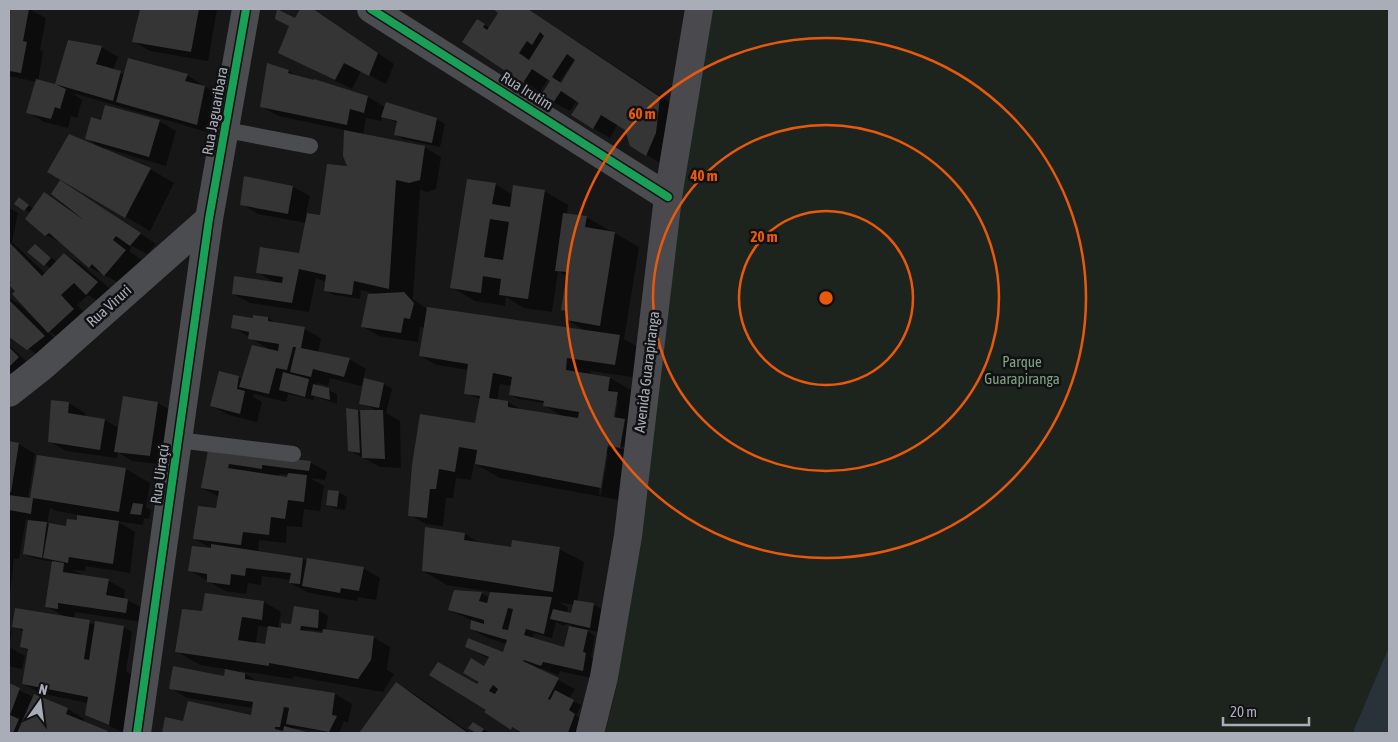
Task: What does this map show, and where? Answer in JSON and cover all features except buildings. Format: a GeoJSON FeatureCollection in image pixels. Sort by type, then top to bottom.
{"type":"FeatureCollection","features":[{"type":"Feature","properties":{"kind":"main road","name":"Avenida Guarapiranga"},"geometry":{"type":"LineString","coordinates":[[590,733],[604,677],[628,536],[668,197],[699,9]]}},
{"type":"Feature","properties":{"kind":"street","name":"Rua Jaguaribara"},"geometry":{"type":"LineString","coordinates":[[210,219],[246,9]]}},
{"type":"Feature","properties":{"kind":"street","name":"Rua Irutim"},"geometry":{"type":"LineString","coordinates":[[371,9],[668,197]]}},
{"type":"Feature","properties":{"kind":"street","name":"Rua Viruri"},"geometry":{"type":"LineString","coordinates":[[9,393],[42,367],[210,219]]}},
{"type":"Feature","properties":{"kind":"street","name":"Rua Uiraçú"},"geometry":{"type":"LineString","coordinates":[[137,733],[210,219]]}},
{"type":"Feature","properties":{"kind":"lane"},"geometry":{"type":"LineString","coordinates":[[226,130],[310,146]]}},
{"type":"Feature","properties":{"kind":"lane"},"geometry":{"type":"LineString","coordinates":[[178,440],[293,454]]}},
{"type":"Feature","properties":{"kind":"green space","name":"Parque Guarapiranga"},"geometry":{"type":"Polygon","coordinates":[[[707,9],[1389,9],[1389,647],[1354,733],[605,733],[617,686],[707,9]]]}},
{"type":"Feature","properties":{"kind":"shaded area"},"geometry":{"type":"Polygon","coordinates":[[[1389,647],[1389,733],[1354,733],[1354,730],[1389,647]]]}},
{"type":"Feature","properties":{"kind":"cycle path"},"geometry":{"type":"LineString","coordinates":[[137,733],[209,219],[246,9]]}},
{"type":"Feature","properties":{"kind":"cycle path"},"geometry":{"type":"LineString","coordinates":[[371,9],[668,197]]}}]}
